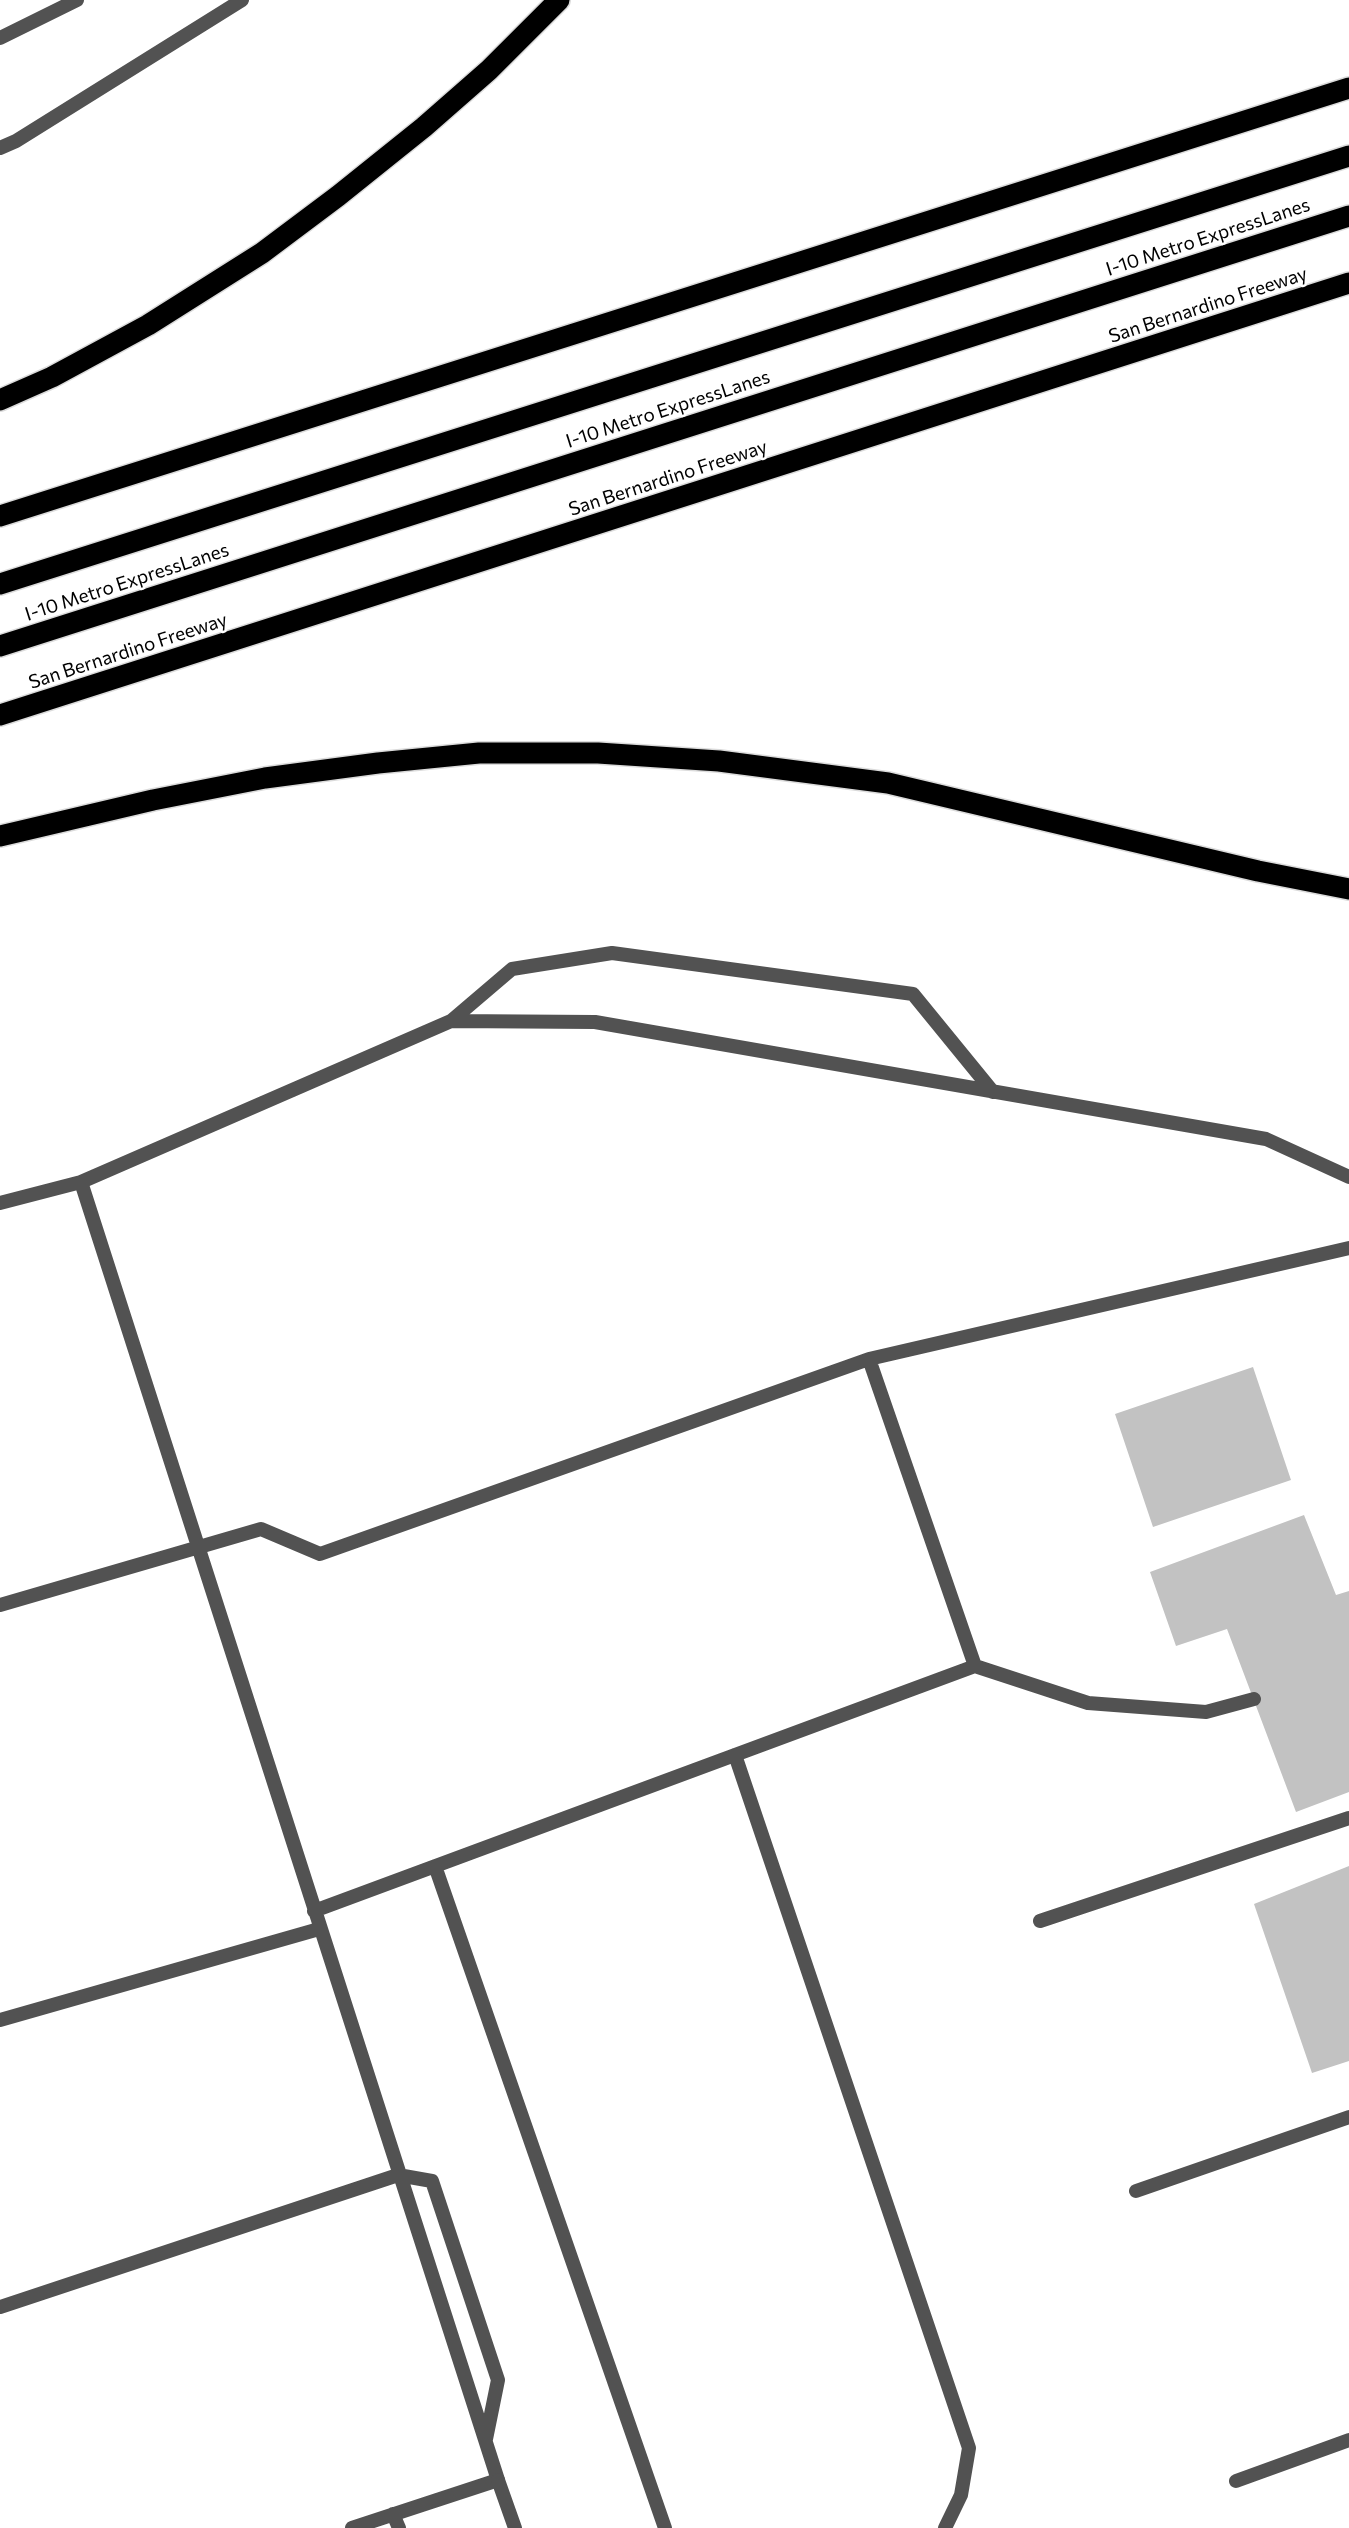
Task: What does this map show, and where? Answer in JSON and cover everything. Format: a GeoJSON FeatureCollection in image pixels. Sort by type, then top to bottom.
{"type":"FeatureCollection","features":[{"type":"Feature","properties":{"kind":"highway"},"geometry":{"type":"LineString","coordinates":[[0,400],[52,377],[148,325],[261,253],[424,127],[489,70],[559,0]]}},
{"type":"Feature","properties":{"kind":"highway"},"geometry":{"type":"LineString","coordinates":[[0,516],[1349,88]]}},
{"type":"Feature","properties":{"kind":"highway","name":"I-10 Metro ExpressLanes"},"geometry":{"type":"LineString","coordinates":[[0,584],[1349,156]]}},
{"type":"Feature","properties":{"kind":"highway","name":"I-10 Metro ExpressLanes"},"geometry":{"type":"LineString","coordinates":[[0,646],[1349,216]]}},
{"type":"Feature","properties":{"kind":"highway","name":"San Bernardino Freeway"},"geometry":{"type":"LineString","coordinates":[[0,715],[1349,283]]}},
{"type":"Feature","properties":{"kind":"highway"},"geometry":{"type":"LineString","coordinates":[[0,836],[153,800],[265,778],[378,762],[479,753],[597,753],[719,761],[888,783],[1258,871],[1349,889]]}},
{"type":"Feature","properties":{"kind":"street"},"geometry":{"type":"LineString","coordinates":[[0,37],[78,0]]}},
{"type":"Feature","properties":{"kind":"street"},"geometry":{"type":"LineString","coordinates":[[0,148],[16,141],[242,0]]}},
{"type":"Feature","properties":{"kind":"street"},"geometry":{"type":"LineString","coordinates":[[0,1203],[81,1182],[451,1021],[512,969],[612,953],[913,994],[993,1092]]}},
{"type":"Feature","properties":{"kind":"street"},"geometry":{"type":"LineString","coordinates":[[451,1021],[595,1022],[1266,1139],[1349,1177]]}},
{"type":"Feature","properties":{"kind":"street"},"geometry":{"type":"LineString","coordinates":[[81,1182],[398,2175],[515,2528]]}},
{"type":"Feature","properties":{"kind":"street"},"geometry":{"type":"LineString","coordinates":[[0,1605],[261,1530],[320,1554],[869,1359],[1349,1248]]}},
{"type":"Feature","properties":{"kind":"street"},"geometry":{"type":"LineString","coordinates":[[869,1359],[975,1666]]}},
{"type":"Feature","properties":{"kind":"street"},"geometry":{"type":"LineString","coordinates":[[314,1911],[975,1666],[1087,1703],[1206,1712],[1254,1699]]}},
{"type":"Feature","properties":{"kind":"street"},"geometry":{"type":"LineString","coordinates":[[735,1755],[969,2448],[961,2495],[945,2528]]}},
{"type":"Feature","properties":{"kind":"street"},"geometry":{"type":"LineString","coordinates":[[1040,1922],[1349,1818]]}},
{"type":"Feature","properties":{"kind":"street"},"geometry":{"type":"LineString","coordinates":[[435,1866],[665,2528]]}},
{"type":"Feature","properties":{"kind":"street"},"geometry":{"type":"LineString","coordinates":[[0,2020],[320,1929]]}},
{"type":"Feature","properties":{"kind":"street"},"geometry":{"type":"LineString","coordinates":[[1136,2191],[1349,2117]]}},
{"type":"Feature","properties":{"kind":"street"},"geometry":{"type":"LineString","coordinates":[[0,2306],[398,2175],[432,2182],[498,2380],[485,2441]]}},
{"type":"Feature","properties":{"kind":"street"},"geometry":{"type":"LineString","coordinates":[[1236,2481],[1349,2440]]}},
{"type":"Feature","properties":{"kind":"street"},"geometry":{"type":"LineString","coordinates":[[352,2528],[498,2480]]}},
{"type":"Feature","properties":{"kind":"street"},"geometry":{"type":"LineString","coordinates":[[393,2514],[398,2528]]}},
{"type":"Feature","properties":{"kind":"building"},"geometry":{"type":"Polygon","coordinates":[[[1253,1367],[1291,1480],[1153,1527],[1115,1414],[1253,1367]]]}},
{"type":"Feature","properties":{"kind":"building"},"geometry":{"type":"Polygon","coordinates":[[[1304,1515],[1336,1595],[1349,1591],[1349,1792],[1296,1812],[1227,1629],[1176,1646],[1150,1572],[1304,1515]]]}},
{"type":"Feature","properties":{"kind":"building"},"geometry":{"type":"Polygon","coordinates":[[[1349,1866],[1349,2061],[1312,2073],[1254,1904],[1349,1866]]]}}]}
